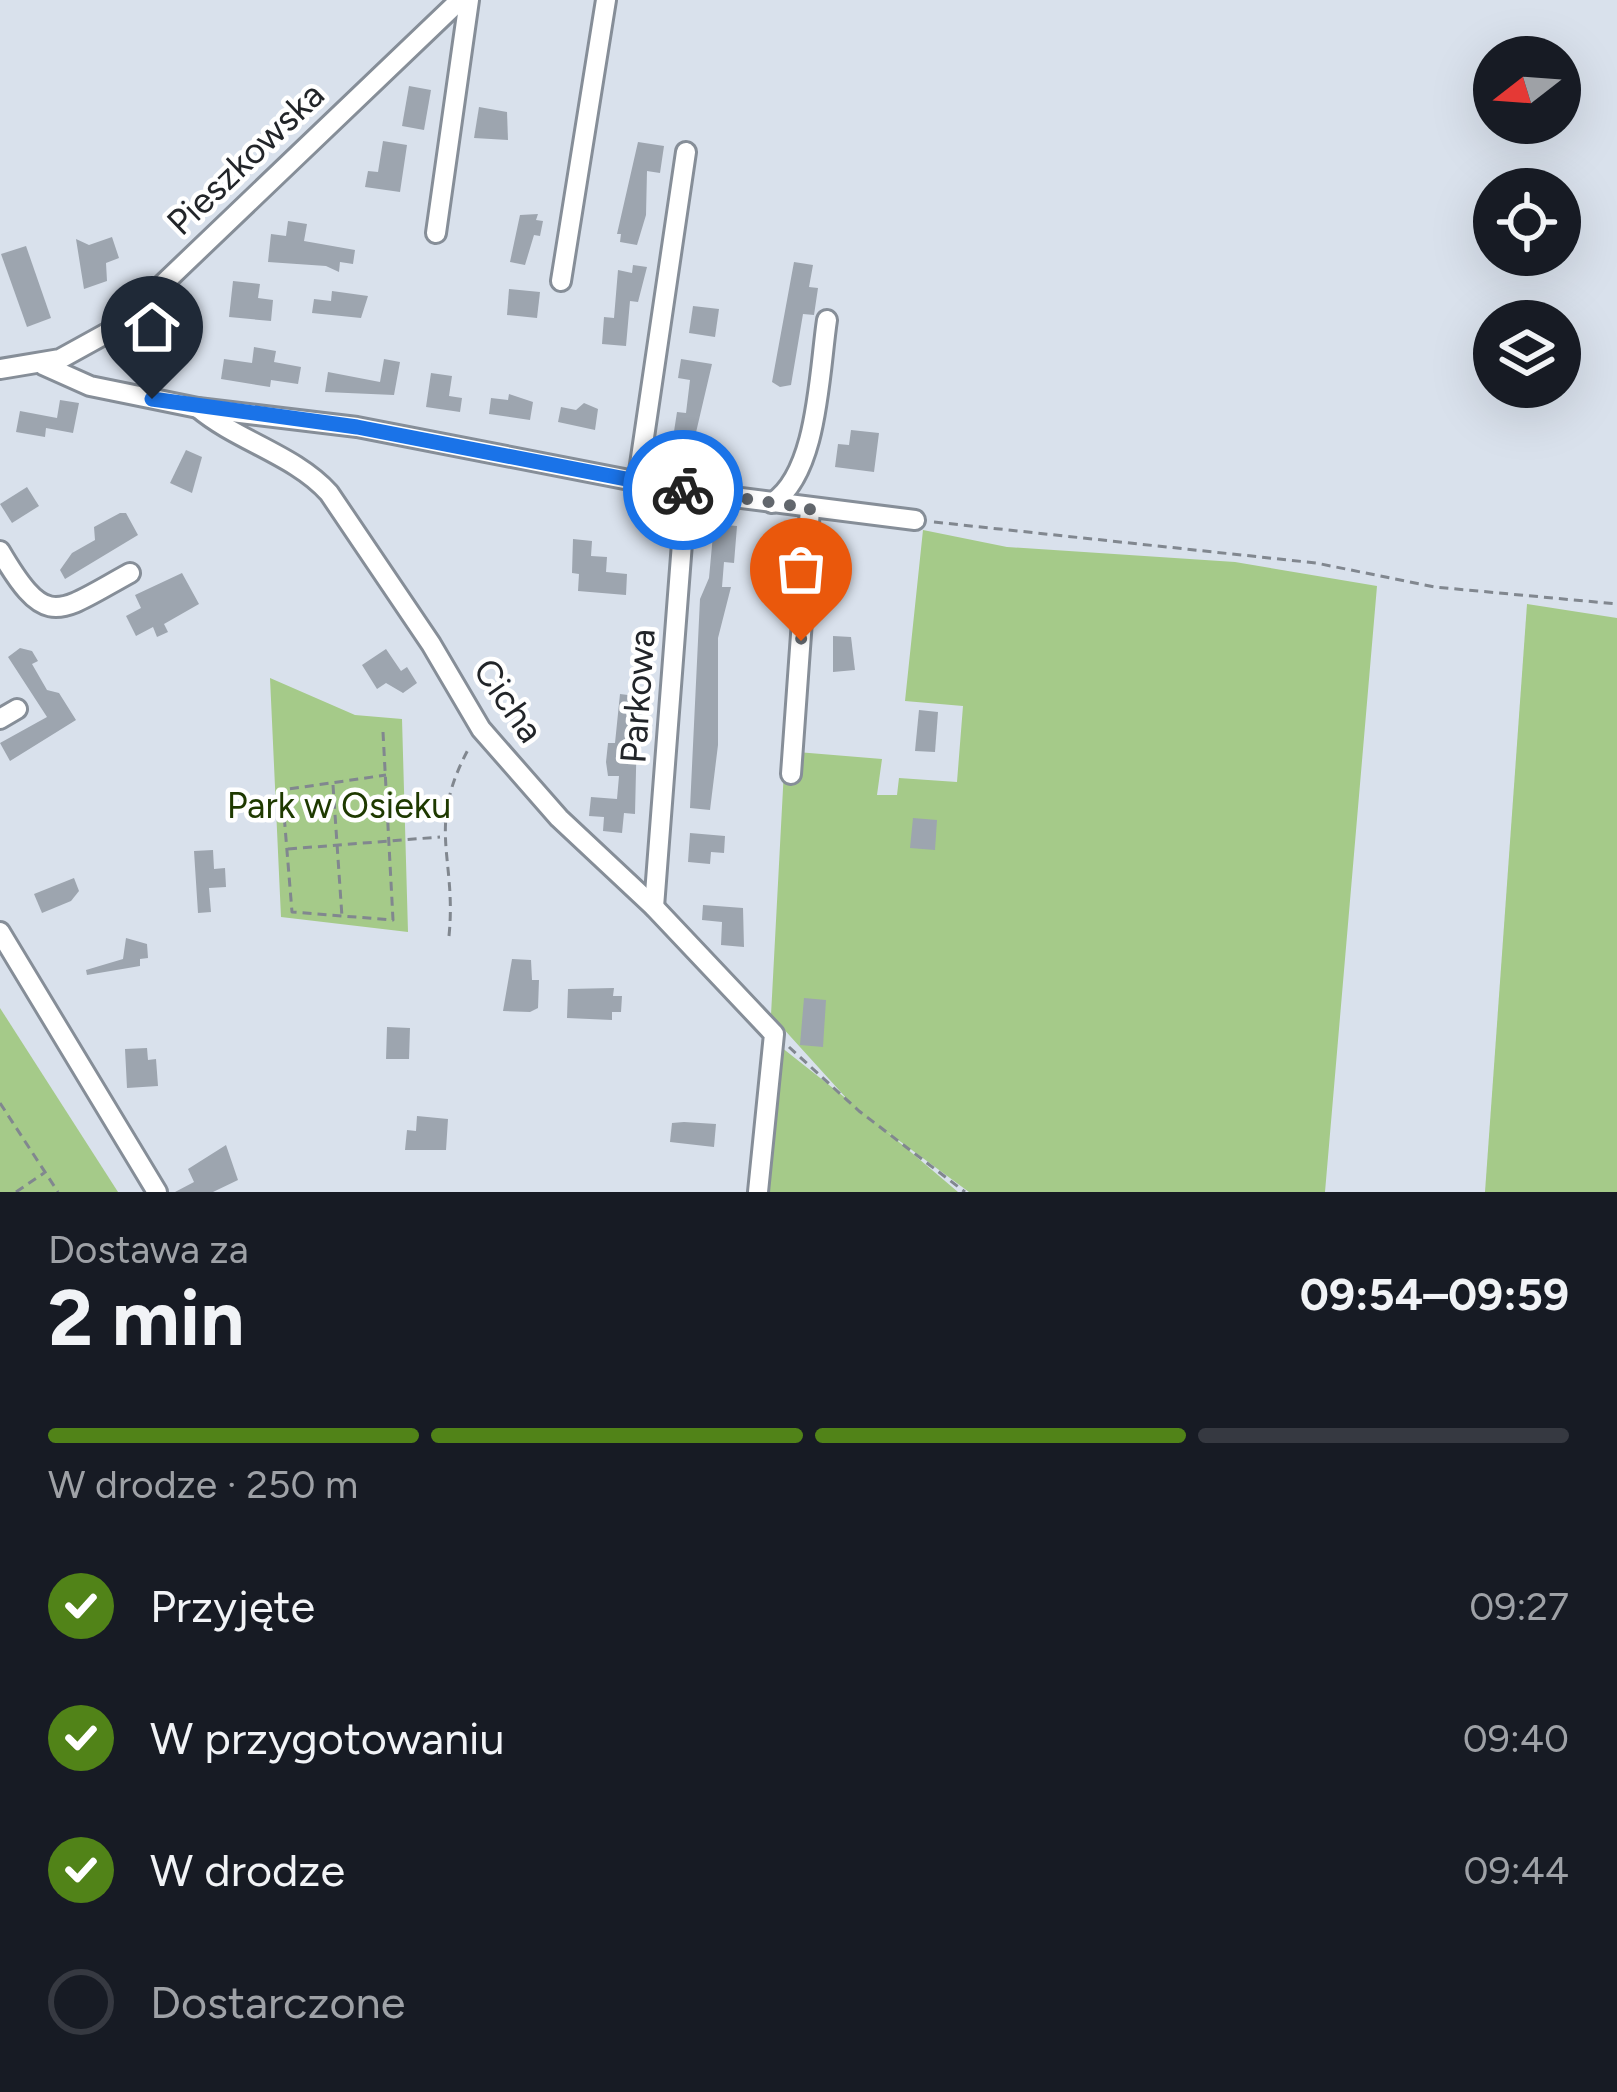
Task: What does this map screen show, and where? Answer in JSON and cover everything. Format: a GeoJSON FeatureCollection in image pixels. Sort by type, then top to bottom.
{"type":"FeatureCollection","features":[{"type":"Feature","properties":{"kind":"street","name":"Pieszkowska"},"geometry":{"type":"LineString","coordinates":[[436,233],[465,0]]}},
{"type":"Feature","properties":{"kind":"street","name":"Pieszkowska"},"geometry":{"type":"LineString","coordinates":[[0,370],[44,365],[82,350],[118,327],[465,0]]}},
{"type":"Feature","properties":{"kind":"street"},"geometry":{"type":"LineString","coordinates":[[561,280],[606,0]]}},
{"type":"Feature","properties":{"kind":"street"},"geometry":{"type":"LineString","coordinates":[[638,478],[686,152]]}},
{"type":"Feature","properties":{"kind":"street"},"geometry":{"type":"LineString","coordinates":[[772,503],[792,490],[804,462],[827,320]]}},
{"type":"Feature","properties":{"kind":"street"},"geometry":{"type":"LineString","coordinates":[[44,365],[90,386],[198,408],[357,427],[686,491],[915,520]]}},
{"type":"Feature","properties":{"kind":"street","name":"Cicha"},"geometry":{"type":"LineString","coordinates":[[198,408],[228,433],[313,477],[329,493],[431,644],[481,729],[560,818],[654,907],[774,1034]]}},
{"type":"Feature","properties":{"kind":"street","name":"Parkowa"},"geometry":{"type":"LineString","coordinates":[[654,907],[686,491]]}},
{"type":"Feature","properties":{"kind":"street"},"geometry":{"type":"LineString","coordinates":[[791,774],[810,508]]}},
{"type":"Feature","properties":{"kind":"street"},"geometry":{"type":"LineString","coordinates":[[0,551],[24,591],[40,605],[56,609],[130,574]]}},
{"type":"Feature","properties":{"kind":"street"},"geometry":{"type":"LineString","coordinates":[[0,932],[157,1192]]}},
{"type":"Feature","properties":{"kind":"street"},"geometry":{"type":"LineString","coordinates":[[758,1192],[774,1034]]}},
{"type":"Feature","properties":{"kind":"path"},"geometry":{"type":"LineString","coordinates":[[915,520],[1316,563],[1435,587],[1617,604]]}},
{"type":"Feature","properties":{"kind":"path"},"geometry":{"type":"LineString","coordinates":[[449,936],[453,896],[442,836],[458,768],[481,729]]}},
{"type":"Feature","properties":{"kind":"path"},"geometry":{"type":"LineString","coordinates":[[383,732],[386,775],[390,844],[393,920],[292,912],[282,790],[386,775]]}},
{"type":"Feature","properties":{"kind":"path"},"geometry":{"type":"LineString","coordinates":[[333,783],[342,917]]}},
{"type":"Feature","properties":{"kind":"path"},"geometry":{"type":"LineString","coordinates":[[287,850],[442,836]]}},
{"type":"Feature","properties":{"kind":"path"},"geometry":{"type":"LineString","coordinates":[[774,1034],[859,1111],[965,1192]]}},
{"type":"Feature","properties":{"kind":"path"},"geometry":{"type":"LineString","coordinates":[[0,1103],[58,1192]]}},
{"type":"Feature","properties":{"kind":"path"},"geometry":{"type":"LineString","coordinates":[[16,1192],[45,1172]]}},
{"type":"Feature","properties":{"kind":"green space"},"geometry":{"type":"Polygon","coordinates":[[[923,530],[1007,547],[1235,562],[1377,586],[1325,1192],[969,1192],[886,1131],[958,1192],[769,1192],[781,1047],[848,1100],[771,1015],[785,751],[882,759],[877,795],[897,795],[899,778],[957,782],[963,706],[905,701],[923,530]]]}},
{"type":"Feature","properties":{"kind":"green space"},"geometry":{"type":"Polygon","coordinates":[[[1527,604],[1617,618],[1617,1192],[1485,1192],[1527,604]]]}},
{"type":"Feature","properties":{"kind":"green space","name":"Park w Osieku"},"geometry":{"type":"Polygon","coordinates":[[[270,678],[355,715],[402,719],[408,932],[281,917],[270,678]]]}},
{"type":"Feature","properties":{"kind":"green space"},"geometry":{"type":"Polygon","coordinates":[[[0,1008],[118,1192],[0,1192],[0,1008]]]}},
{"type":"Feature","properties":{"kind":"building"},"geometry":{"type":"Polygon","coordinates":[[[409,86],[431,90],[424,130],[402,126],[409,86]]]}},
{"type":"Feature","properties":{"kind":"building"},"geometry":{"type":"Polygon","coordinates":[[[479,107],[507,112],[508,140],[474,138],[479,107]]]}},
{"type":"Feature","properties":{"kind":"building"},"geometry":{"type":"Polygon","coordinates":[[[383,141],[407,145],[400,192],[365,187],[368,171],[378,172],[383,141]]]}},
{"type":"Feature","properties":{"kind":"building"},"geometry":{"type":"Polygon","coordinates":[[[638,142],[664,146],[660,173],[647,171],[646,215],[637,245],[620,242],[621,234],[617,234],[638,142]]]}},
{"type":"Feature","properties":{"kind":"building"},"geometry":{"type":"Polygon","coordinates":[[[538,214],[536,220],[543,221],[540,236],[534,235],[525,265],[510,262],[520,215],[538,214]]]}},
{"type":"Feature","properties":{"kind":"building"},"geometry":{"type":"Polygon","coordinates":[[[288,221],[307,224],[304,241],[355,250],[353,264],[340,262],[339,272],[326,266],[268,262],[271,234],[286,236],[288,221]]]}},
{"type":"Feature","properties":{"kind":"building"},"geometry":{"type":"Polygon","coordinates":[[[112,237],[119,258],[106,263],[107,281],[84,289],[76,239],[89,245],[112,237]]]}},
{"type":"Feature","properties":{"kind":"building"},"geometry":{"type":"Polygon","coordinates":[[[26,246],[51,318],[27,327],[1,254],[26,246]]]}},
{"type":"Feature","properties":{"kind":"building"},"geometry":{"type":"Polygon","coordinates":[[[794,262],[813,265],[809,287],[818,288],[814,315],[803,314],[791,385],[780,387],[772,382],[794,262]]]}},
{"type":"Feature","properties":{"kind":"building"},"geometry":{"type":"Polygon","coordinates":[[[633,265],[647,267],[638,302],[630,301],[626,346],[602,344],[604,317],[614,318],[618,270],[632,273],[633,265]]]}},
{"type":"Feature","properties":{"kind":"building"},"geometry":{"type":"Polygon","coordinates":[[[233,281],[260,284],[258,298],[273,300],[271,321],[229,317],[233,281]]]}},
{"type":"Feature","properties":{"kind":"building"},"geometry":{"type":"Polygon","coordinates":[[[509,289],[540,292],[537,318],[507,315],[509,289]]]}},
{"type":"Feature","properties":{"kind":"building"},"geometry":{"type":"Polygon","coordinates":[[[332,291],[368,296],[361,318],[312,313],[314,299],[331,301],[332,291]]]}},
{"type":"Feature","properties":{"kind":"building"},"geometry":{"type":"Polygon","coordinates":[[[693,306],[719,309],[715,337],[689,333],[693,306]]]}},
{"type":"Feature","properties":{"kind":"building"},"geometry":{"type":"Polygon","coordinates":[[[254,347],[276,351],[274,362],[301,367],[298,384],[271,380],[270,387],[221,379],[224,359],[252,363],[254,347]]]}},
{"type":"Feature","properties":{"kind":"building"},"geometry":{"type":"Polygon","coordinates":[[[384,359],[400,362],[394,395],[325,392],[328,372],[380,382],[384,359]]]}},
{"type":"Feature","properties":{"kind":"building"},"geometry":{"type":"Polygon","coordinates":[[[681,359],[712,364],[694,441],[673,438],[677,412],[686,413],[690,380],[678,378],[681,359]]]}},
{"type":"Feature","properties":{"kind":"building"},"geometry":{"type":"Polygon","coordinates":[[[431,373],[452,376],[449,396],[462,398],[460,412],[426,407],[431,373]]]}},
{"type":"Feature","properties":{"kind":"building"},"geometry":{"type":"Polygon","coordinates":[[[509,394],[533,402],[530,420],[489,414],[491,398],[508,400],[509,394]]]}},
{"type":"Feature","properties":{"kind":"building"},"geometry":{"type":"Polygon","coordinates":[[[60,400],[79,403],[73,433],[46,428],[45,437],[16,432],[20,411],[57,418],[60,400]]]}},
{"type":"Feature","properties":{"kind":"building"},"geometry":{"type":"Polygon","coordinates":[[[584,403],[598,409],[595,430],[558,422],[561,407],[576,410],[584,403]]]}},
{"type":"Feature","properties":{"kind":"building"},"geometry":{"type":"Polygon","coordinates":[[[851,430],[879,433],[874,472],[835,467],[838,444],[849,445],[851,430]]]}},
{"type":"Feature","properties":{"kind":"building"},"geometry":{"type":"Polygon","coordinates":[[[186,450],[202,457],[192,493],[170,483],[186,450]]]}},
{"type":"Feature","properties":{"kind":"building"},"geometry":{"type":"Polygon","coordinates":[[[27,487],[39,506],[12,523],[0,504],[27,487]]]}},
{"type":"Feature","properties":{"kind":"building"},"geometry":{"type":"Polygon","coordinates":[[[126,513],[138,535],[65,579],[60,570],[72,553],[95,540],[94,527],[126,513]]]}},
{"type":"Feature","properties":{"kind":"building"},"geometry":{"type":"Polygon","coordinates":[[[714,524],[737,526],[734,563],[724,562],[722,587],[731,587],[718,638],[718,745],[710,810],[690,808],[700,599],[709,578],[714,524]]]}},
{"type":"Feature","properties":{"kind":"building"},"geometry":{"type":"Polygon","coordinates":[[[573,539],[592,541],[591,556],[607,557],[606,572],[627,574],[626,595],[578,591],[579,574],[572,573],[573,539]]]}},
{"type":"Feature","properties":{"kind":"building"},"geometry":{"type":"Polygon","coordinates":[[[182,573],[199,604],[164,624],[168,632],[157,637],[153,627],[136,636],[126,616],[141,608],[135,595],[182,573]]]}},
{"type":"Feature","properties":{"kind":"building"},"geometry":{"type":"Polygon","coordinates":[[[833,636],[851,637],[855,670],[833,672],[833,636]]]}},
{"type":"Feature","properties":{"kind":"building"},"geometry":{"type":"Polygon","coordinates":[[[20,648],[32,651],[38,661],[32,664],[47,690],[59,693],[76,720],[10,761],[0,743],[47,717],[8,657],[20,648]]]}},
{"type":"Feature","properties":{"kind":"building"},"geometry":{"type":"Polygon","coordinates":[[[386,649],[401,671],[407,667],[417,683],[403,693],[386,683],[377,689],[362,665],[386,649]]]}},
{"type":"Feature","properties":{"kind":"building"},"geometry":{"type":"Polygon","coordinates":[[[620,694],[644,697],[641,728],[637,728],[635,814],[624,813],[622,833],[603,831],[604,817],[589,816],[591,797],[617,799],[619,776],[608,776],[606,762],[608,743],[615,743],[620,694]]]}},
{"type":"Feature","properties":{"kind":"building"},"geometry":{"type":"Polygon","coordinates":[[[919,710],[938,712],[935,752],[915,751],[919,710]]]}},
{"type":"Feature","properties":{"kind":"building"},"geometry":{"type":"Polygon","coordinates":[[[913,818],[937,820],[935,850],[910,848],[913,818]]]}},
{"type":"Feature","properties":{"kind":"building"},"geometry":{"type":"Polygon","coordinates":[[[690,833],[725,836],[724,853],[711,852],[710,864],[688,862],[690,833]]]}},
{"type":"Feature","properties":{"kind":"building"},"geometry":{"type":"Polygon","coordinates":[[[213,850],[214,869],[225,868],[226,887],[209,888],[211,912],[198,913],[194,851],[213,850]]]}},
{"type":"Feature","properties":{"kind":"building"},"geometry":{"type":"Polygon","coordinates":[[[74,878],[79,891],[71,901],[42,913],[34,894],[74,878]]]}},
{"type":"Feature","properties":{"kind":"building"},"geometry":{"type":"Polygon","coordinates":[[[703,905],[743,908],[744,947],[721,945],[722,922],[702,920],[703,905]]]}},
{"type":"Feature","properties":{"kind":"building"},"geometry":{"type":"Polygon","coordinates":[[[126,938],[147,944],[148,958],[140,959],[140,966],[87,975],[86,970],[123,959],[126,938]]]}},
{"type":"Feature","properties":{"kind":"building"},"geometry":{"type":"Polygon","coordinates":[[[512,959],[531,960],[532,980],[539,980],[538,1008],[530,1012],[503,1011],[512,959]]]}},
{"type":"Feature","properties":{"kind":"building"},"geometry":{"type":"Polygon","coordinates":[[[614,988],[613,996],[622,996],[621,1012],[612,1012],[612,1020],[567,1018],[568,989],[614,988]]]}},
{"type":"Feature","properties":{"kind":"building"},"geometry":{"type":"Polygon","coordinates":[[[804,998],[826,1000],[823,1047],[800,1045],[804,998]]]}},
{"type":"Feature","properties":{"kind":"building"},"geometry":{"type":"Polygon","coordinates":[[[387,1027],[410,1028],[409,1059],[386,1059],[387,1027]]]}},
{"type":"Feature","properties":{"kind":"building"},"geometry":{"type":"Polygon","coordinates":[[[147,1048],[148,1060],[156,1059],[158,1086],[127,1088],[125,1049],[147,1048]]]}},
{"type":"Feature","properties":{"kind":"building"},"geometry":{"type":"Polygon","coordinates":[[[417,1116],[448,1119],[446,1150],[405,1150],[407,1130],[416,1131],[417,1116]]]}},
{"type":"Feature","properties":{"kind":"building"},"geometry":{"type":"Polygon","coordinates":[[[672,1123],[716,1124],[714,1147],[670,1142],[672,1123]]]}},
{"type":"Feature","properties":{"kind":"building"},"geometry":{"type":"Polygon","coordinates":[[[226,1145],[238,1180],[213,1192],[175,1192],[194,1182],[188,1169],[226,1145]]]}},
{"type":"Feature","properties":{"kind":"way so far"},"geometry":{"type":"LineString","coordinates":[[683,490],[810,508],[801,641]]}},
{"type":"Feature","properties":{"kind":"route"},"geometry":{"type":"LineString","coordinates":[[152,399],[357,427],[683,490]]}}]}
